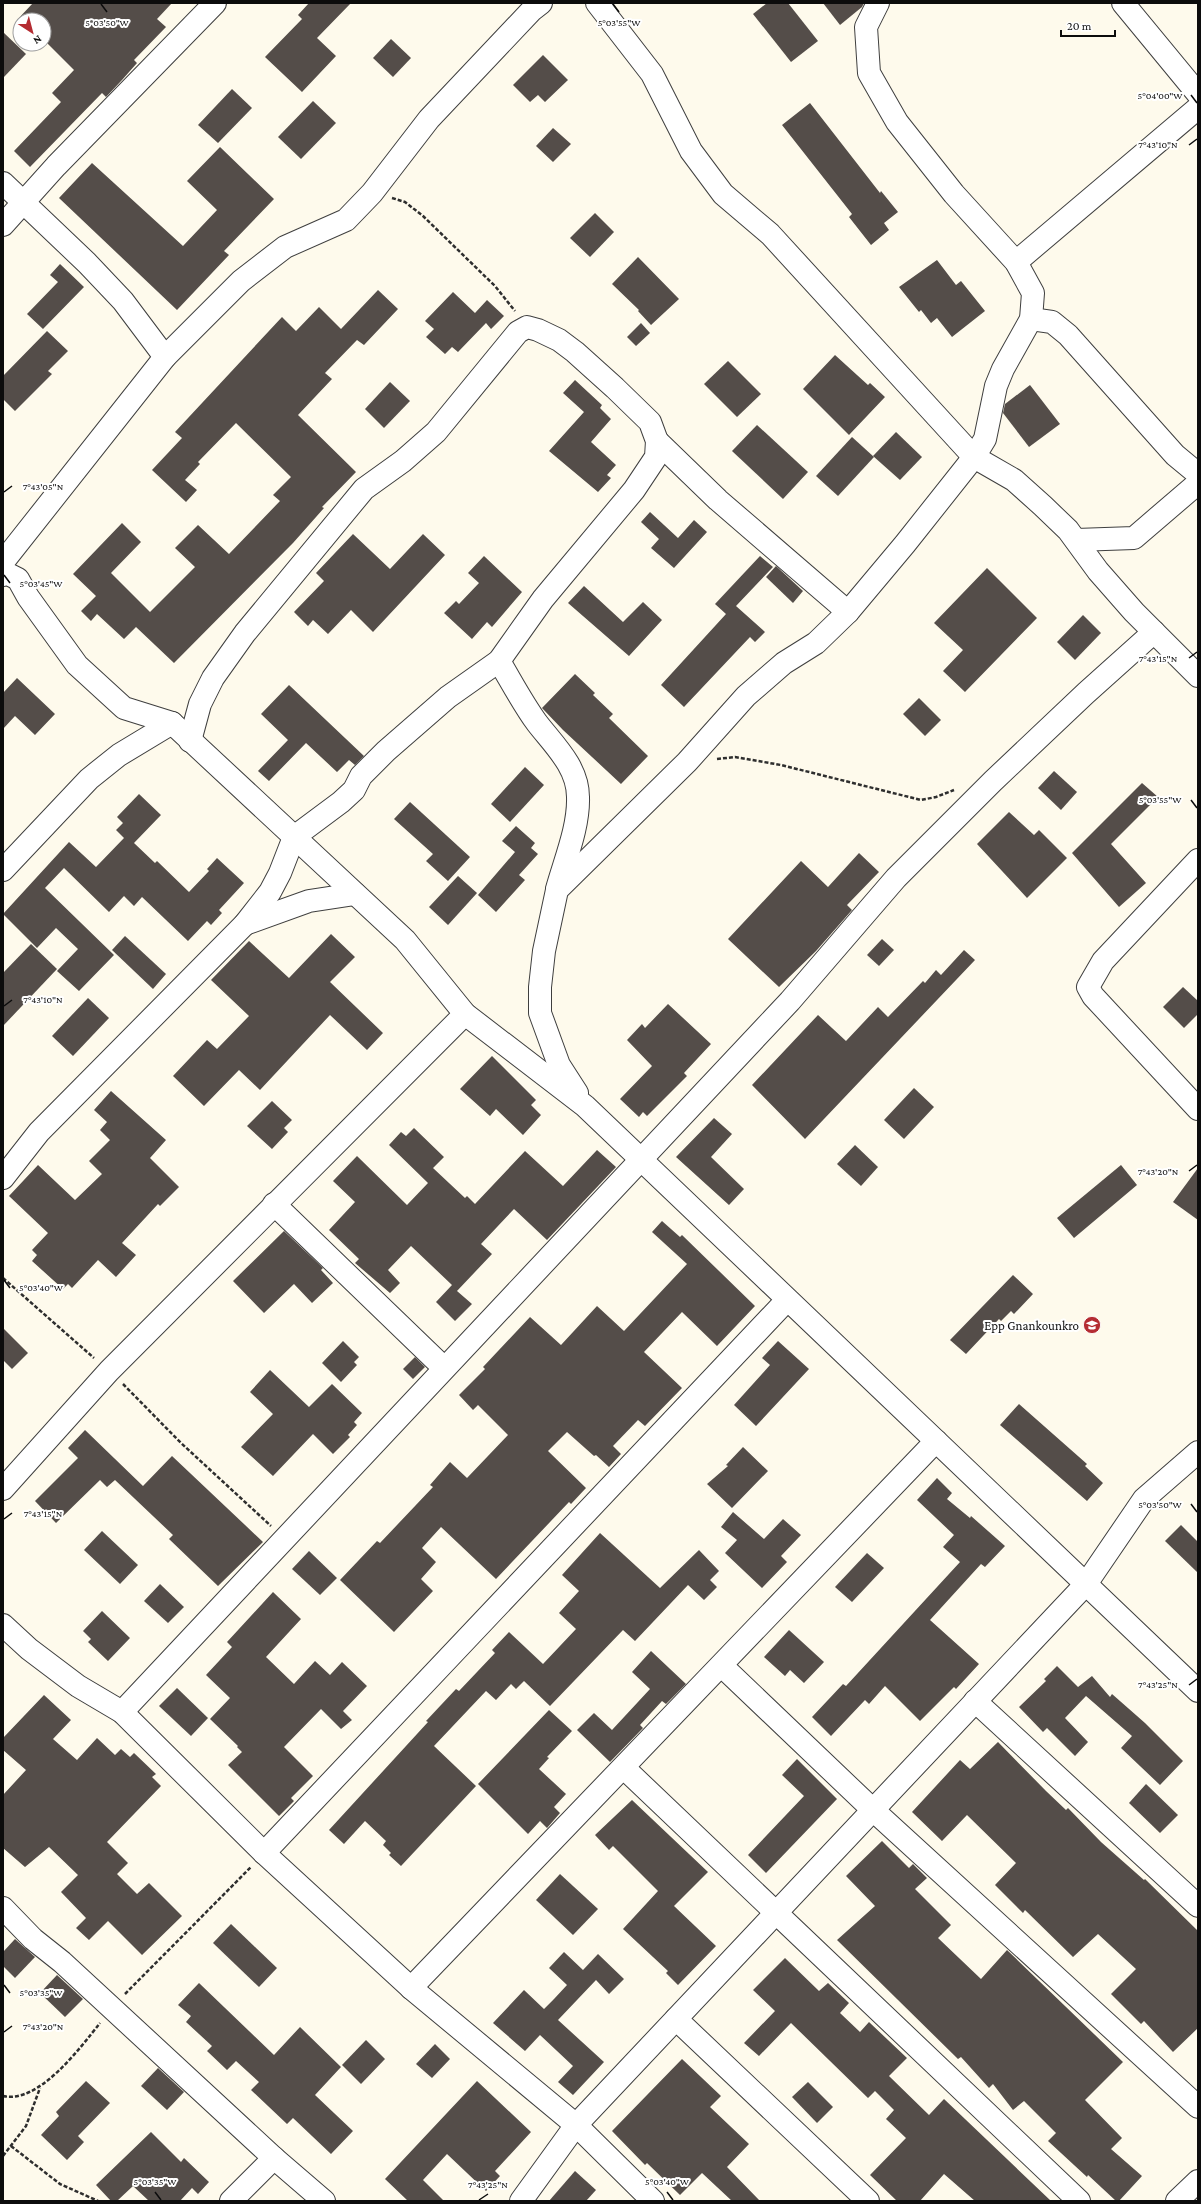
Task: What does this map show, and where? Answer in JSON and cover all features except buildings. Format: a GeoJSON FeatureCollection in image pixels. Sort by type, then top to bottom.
{"type":"FeatureCollection","features":[{"type":"Feature","properties":{"kind":"street"},"geometry":{"type":"LineString","coordinates":[[3,225],[56,166],[215,3]]}},
{"type":"Feature","properties":{"kind":"street"},"geometry":{"type":"LineString","coordinates":[[3,562],[165,357],[241,281],[285,247],[346,220],[372,193],[429,119],[532,10],[541,3]]}},
{"type":"Feature","properties":{"kind":"street"},"geometry":{"type":"LineString","coordinates":[[597,3],[652,74],[691,151],[723,194],[770,234],[974,457],[1014,480],[1043,506],[1076,540],[1098,571],[1154,632],[1198,676]]}},
{"type":"Feature","properties":{"kind":"street"},"geometry":{"type":"LineString","coordinates":[[557,890],[687,762],[746,696],[784,663],[816,643],[848,612],[905,544],[974,457],[985,439],[996,386],[1003,369],[1031,319],[1033,293],[1016,262],[954,194],[897,122],[869,73],[866,27],[878,3]]}},
{"type":"Feature","properties":{"kind":"street"},"geometry":{"type":"LineString","coordinates":[[1123,3],[1198,94]]}},
{"type":"Feature","properties":{"kind":"street"},"geometry":{"type":"LineString","coordinates":[[1016,262],[1198,108]]}},
{"type":"Feature","properties":{"kind":"street"},"geometry":{"type":"LineString","coordinates":[[3,183],[25,202],[123,301],[165,357]]}},
{"type":"Feature","properties":{"kind":"street"},"geometry":{"type":"LineString","coordinates":[[1031,319],[1052,322],[1068,335],[1175,455],[1198,474]]}},
{"type":"Feature","properties":{"kind":"street"},"geometry":{"type":"LineString","coordinates":[[3,1178],[39,1132],[245,924],[270,892],[280,873],[294,837],[341,802],[354,790],[361,776],[376,761],[448,697],[499,661],[543,599],[591,543],[656,457],[657,441],[650,422],[575,352],[559,340],[538,330],[527,327],[518,332],[436,432],[403,461],[364,489],[245,633],[213,678],[200,704],[190,741]]}},
{"type":"Feature","properties":{"kind":"street"},"geometry":{"type":"LineString","coordinates":[[657,441],[718,500],[848,612]]}},
{"type":"Feature","properties":{"kind":"street"},"geometry":{"type":"LineString","coordinates":[[1076,540],[1134,538],[1198,483]]}},
{"type":"Feature","properties":{"kind":"street"},"geometry":{"type":"LineString","coordinates":[[3,575],[8,574],[18,579],[28,597],[77,665],[124,708],[172,723],[405,940],[465,1014],[585,1106],[1198,1691]]}},
{"type":"Feature","properties":{"kind":"street"},"geometry":{"type":"LineString","coordinates":[[122,1712],[790,1001],[896,878],[993,781],[1086,693],[1154,632]]}},
{"type":"Feature","properties":{"kind":"street"},"geometry":{"type":"LineString","coordinates":[[499,661],[537,723],[559,748],[575,780],[578,796],[576,818],[557,890],[544,951],[540,987],[540,1013],[559,1065],[585,1106]]}},
{"type":"Feature","properties":{"kind":"street"},"geometry":{"type":"LineString","coordinates":[[3,870],[89,779],[119,755],[172,723]]}},
{"type":"Feature","properties":{"kind":"street"},"geometry":{"type":"LineString","coordinates":[[1198,860],[1103,961],[1088,987],[1093,996],[1198,1109]]}},
{"type":"Feature","properties":{"kind":"street"},"geometry":{"type":"LineString","coordinates":[[245,924],[308,901],[355,894]]}},
{"type":"Feature","properties":{"kind":"street"},"geometry":{"type":"LineString","coordinates":[[3,1489],[109,1371],[465,1014]]}},
{"type":"Feature","properties":{"kind":"street"},"geometry":{"type":"LineString","coordinates":[[274,1204],[444,1368]]}},
{"type":"Feature","properties":{"kind":"street"},"geometry":{"type":"LineString","coordinates":[[264,1853],[788,1300]]}},
{"type":"Feature","properties":{"kind":"street"},"geometry":{"type":"LineString","coordinates":[[411,1988],[722,1666],[936,1441]]}},
{"type":"Feature","properties":{"kind":"street"},"geometry":{"type":"LineString","coordinates":[[521,2201],[576,2125],[1086,1584],[1144,1499],[1198,1452]]}},
{"type":"Feature","properties":{"kind":"street"},"geometry":{"type":"LineString","coordinates":[[3,1625],[29,1649],[78,1686],[122,1712],[264,1853],[411,1988],[576,2125],[653,2201]]}},
{"type":"Feature","properties":{"kind":"street"},"geometry":{"type":"LineString","coordinates":[[722,1666],[873,1810],[1198,2107]]}},
{"type":"Feature","properties":{"kind":"street"},"geometry":{"type":"LineString","coordinates":[[975,1702],[1198,1906]]}},
{"type":"Feature","properties":{"kind":"street"},"geometry":{"type":"LineString","coordinates":[[624,1768],[1079,2201]]}},
{"type":"Feature","properties":{"kind":"street"},"geometry":{"type":"LineString","coordinates":[[3,1908],[33,1939],[62,1962],[111,2009],[274,2158],[324,2201]]}},
{"type":"Feature","properties":{"kind":"street"},"geometry":{"type":"LineString","coordinates":[[676,2019],[868,2201]]}},
{"type":"Feature","properties":{"kind":"street"},"geometry":{"type":"LineString","coordinates":[[231,2201],[274,2158]]}},
{"type":"Feature","properties":{"kind":"street"},"geometry":{"type":"LineString","coordinates":[[1177,2201],[1198,2181]]}},
{"type":"Feature","properties":{"kind":"path"},"geometry":{"type":"LineString","coordinates":[[372,193],[405,202],[423,216],[495,286],[527,327]]}},
{"type":"Feature","properties":{"kind":"path"},"geometry":{"type":"LineString","coordinates":[[687,762],[735,757],[781,764],[921,800],[936,797],[957,789]]}},
{"type":"Feature","properties":{"kind":"path"},"geometry":{"type":"LineString","coordinates":[[3,1278],[109,1371],[181,1443],[285,1538]]}},
{"type":"Feature","properties":{"kind":"path"},"geometry":{"type":"LineString","coordinates":[[3,2096],[11,2098],[40,2087],[77,2051],[111,2009],[264,1853]]}},
{"type":"Feature","properties":{"kind":"path"},"geometry":{"type":"LineString","coordinates":[[3,2156],[26,2126],[40,2087]]}},
{"type":"Feature","properties":{"kind":"path"},"geometry":{"type":"LineString","coordinates":[[11,2146],[60,2184],[98,2201]]}},
{"type":"Feature","properties":{"kind":"place","name":"Epp Gnankounkro"},"geometry":{"type":"Point","coordinates":[1092,1325]}}]}
